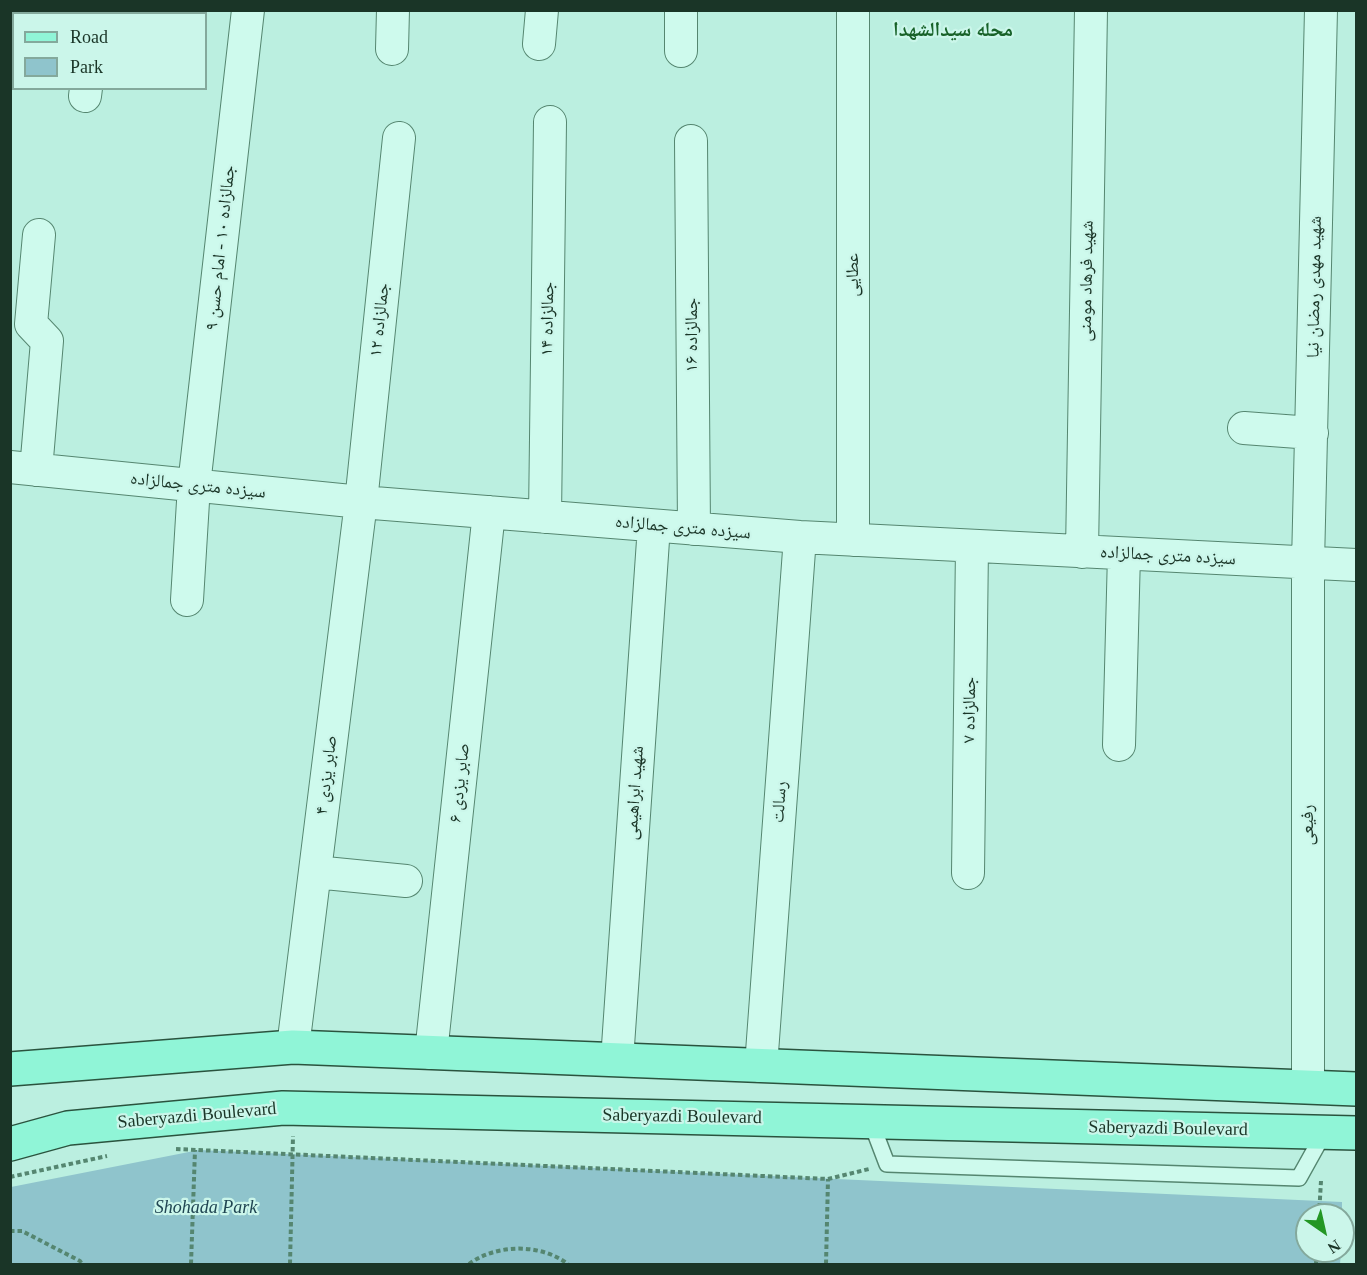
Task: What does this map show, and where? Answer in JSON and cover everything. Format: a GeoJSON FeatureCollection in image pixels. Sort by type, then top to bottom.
{"type":"FeatureCollection","features":[{"type":"Feature","properties":{"kind":"main road"},"geometry":{"type":"LineString","coordinates":[[10,1070],[293,1047],[1356,1089]]}},
{"type":"Feature","properties":{"kind":"main road","name":"Saberyazdi Boulevard"},"geometry":{"type":"LineString","coordinates":[[10,1144],[68,1128],[293,1108],[1356,1134]]}},
{"type":"Feature","properties":{"kind":"street","name":"جمالزاده ۱۰ - امام حسن ۹"},"geometry":{"type":"LineString","coordinates":[[187,600],[194,485],[248,10]]}},
{"type":"Feature","properties":{"kind":"street"},"geometry":{"type":"LineString","coordinates":[[392,49],[393,10]]}},
{"type":"Feature","properties":{"kind":"street"},"geometry":{"type":"LineString","coordinates":[[539,44],[542,10]]}},
{"type":"Feature","properties":{"kind":"street"},"geometry":{"type":"LineString","coordinates":[[681,10],[681,51]]}},
{"type":"Feature","properties":{"kind":"street","name":"عطایی"},"geometry":{"type":"LineString","coordinates":[[853,10],[853,540]]}},
{"type":"Feature","properties":{"kind":"street","name":"شهید فرهاد مومنی"},"geometry":{"type":"LineString","coordinates":[[1082,552],[1091,10]]}},
{"type":"Feature","properties":{"kind":"street","name":"شهید مهدی رمضان نیا"},"geometry":{"type":"LineString","coordinates":[[1308,563],[1322,10]]}},
{"type":"Feature","properties":{"kind":"street","name":"جمالزاده ۱۴"},"geometry":{"type":"LineString","coordinates":[[545,517],[550,122]]}},
{"type":"Feature","properties":{"kind":"street","name":"جمالزاده ۱۲"},"geometry":{"type":"LineString","coordinates":[[361,502],[399,138]]}},
{"type":"Feature","properties":{"kind":"street","name":"جمالزاده ۱۶"},"geometry":{"type":"LineString","coordinates":[[691,141],[694,529]]}},
{"type":"Feature","properties":{"kind":"street"},"geometry":{"type":"LineString","coordinates":[[23,469],[47,341],[31,324],[39,235]]}},
{"type":"Feature","properties":{"kind":"street"},"geometry":{"type":"LineString","coordinates":[[1244,428],[1312,433]]}},
{"type":"Feature","properties":{"kind":"street","name":"سیزده متری جمالزاده"},"geometry":{"type":"LineString","coordinates":[[23,469],[361,502],[800,537],[1356,565]]}},
{"type":"Feature","properties":{"kind":"street","name":"صابر یزدی ۴"},"geometry":{"type":"LineString","coordinates":[[293,1047],[361,502]]}},
{"type":"Feature","properties":{"kind":"street","name":"صابر یزدی ۶"},"geometry":{"type":"LineString","coordinates":[[431,1053],[489,512]]}},
{"type":"Feature","properties":{"kind":"street","name":"شهید ابراهیمی"},"geometry":{"type":"LineString","coordinates":[[617,1060],[654,526]]}},
{"type":"Feature","properties":{"kind":"street","name":"رسالت"},"geometry":{"type":"LineString","coordinates":[[761,1066],[800,537]]}},
{"type":"Feature","properties":{"kind":"street","name":"جمالزاده ۷"},"geometry":{"type":"LineString","coordinates":[[968,873],[972,546]]}},
{"type":"Feature","properties":{"kind":"street"},"geometry":{"type":"LineString","coordinates":[[1119,745],[1124,554]]}},
{"type":"Feature","properties":{"kind":"street","name":"رفیعی"},"geometry":{"type":"LineString","coordinates":[[1308,563],[1308,1087]]}},
{"type":"Feature","properties":{"kind":"street"},"geometry":{"type":"LineString","coordinates":[[315,872],[405,881]]}},
{"type":"Feature","properties":{"kind":"lane"},"geometry":{"type":"LineString","coordinates":[[871,1122],[887,1164],[1299,1178],[1324,1133]]}},
{"type":"Feature","properties":{"kind":"path"},"geometry":{"type":"LineString","coordinates":[[290,1264],[293,1108]]}},
{"type":"Feature","properties":{"kind":"path"},"geometry":{"type":"LineString","coordinates":[[173,1149],[828,1179],[887,1164]]}},
{"type":"Feature","properties":{"kind":"path"},"geometry":{"type":"LineString","coordinates":[[191,1264],[195,1150]]}},
{"type":"Feature","properties":{"kind":"path"},"geometry":{"type":"LineString","coordinates":[[10,1177],[108,1155]]}},
{"type":"Feature","properties":{"kind":"path"},"geometry":{"type":"LineString","coordinates":[[826,1264],[828,1179]]}},
{"type":"Feature","properties":{"kind":"path"},"geometry":{"type":"LineString","coordinates":[[10,1231],[22,1231],[82,1264]]}},
{"type":"Feature","properties":{"kind":"path"},"geometry":{"type":"LineString","coordinates":[[469,1264],[479,1257],[508,1249],[538,1250],[568,1264]]}},
{"type":"Feature","properties":{"kind":"green space","name":"Shohada Park"},"geometry":{"type":"Polygon","coordinates":[[[199,1150],[1342,1202],[1295,1203],[1295,1263],[1340,1263],[11,1264],[11,1187],[199,1150]]]}},
{"type":"Feature","properties":{"kind":"district","name":"محله سیدالشهدا"},"geometry":{"type":"Point","coordinates":[953,31]}}]}
